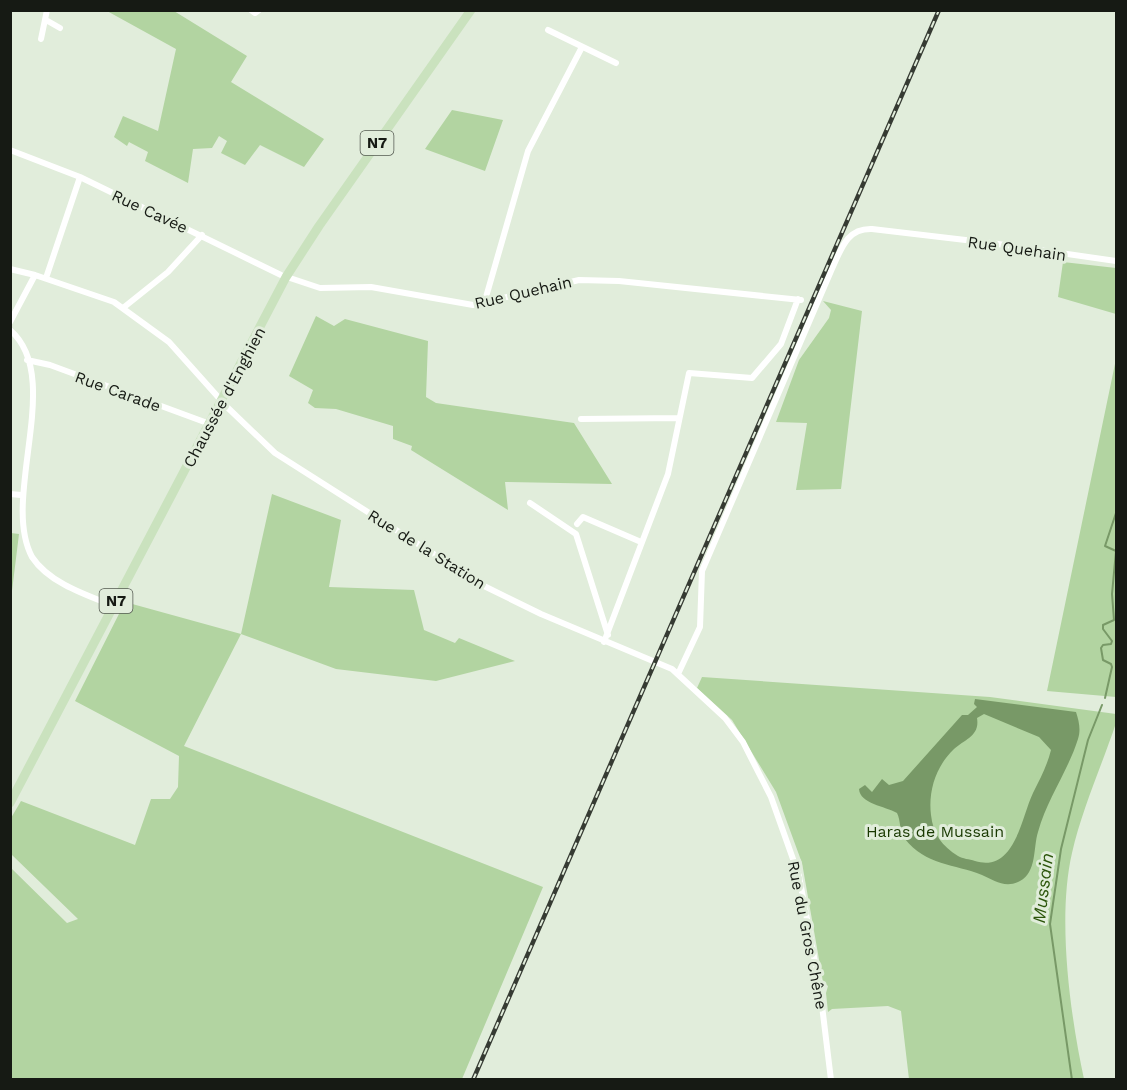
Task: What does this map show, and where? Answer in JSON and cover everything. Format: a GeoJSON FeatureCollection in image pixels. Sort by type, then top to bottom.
{"type":"FeatureCollection","features":[{"type":"Feature","properties":{"kind":"main road","name":"Chaussée d'Enghien"},"geometry":{"type":"LineString","coordinates":[[10,803],[286,277],[319,226],[471,10]]}},
{"type":"Feature","properties":{"kind":"street"},"geometry":{"type":"LineString","coordinates":[[41,39],[47,10]]}},
{"type":"Feature","properties":{"kind":"street"},"geometry":{"type":"LineString","coordinates":[[251,10],[255,13],[259,10]]}},
{"type":"Feature","properties":{"kind":"street"},"geometry":{"type":"LineString","coordinates":[[46,20],[60,28]]}},
{"type":"Feature","properties":{"kind":"street"},"geometry":{"type":"LineString","coordinates":[[548,30],[616,63]]}},
{"type":"Feature","properties":{"kind":"street"},"geometry":{"type":"LineString","coordinates":[[484,304],[528,151],[582,47]]}},
{"type":"Feature","properties":{"kind":"street","name":"Rue Cavée"},"geometry":{"type":"LineString","coordinates":[[10,150],[80,177],[286,277]]}},
{"type":"Feature","properties":{"kind":"street"},"geometry":{"type":"LineString","coordinates":[[46,278],[80,177]]}},
{"type":"Feature","properties":{"kind":"street","name":"Rue Quehain"},"geometry":{"type":"LineString","coordinates":[[678,674],[700,627],[702,571],[818,302],[845,241],[851,234],[863,229],[991,243],[1116,261]]}},
{"type":"Feature","properties":{"kind":"street"},"geometry":{"type":"LineString","coordinates":[[123,308],[168,272],[202,235]]}},
{"type":"Feature","properties":{"kind":"street","name":"Rue de la Station"},"geometry":{"type":"LineString","coordinates":[[10,269],[46,278],[114,302],[170,342],[223,399],[240,421],[275,453],[484,586],[604,642],[655,661]]}},
{"type":"Feature","properties":{"kind":"street"},"geometry":{"type":"LineString","coordinates":[[10,322],[35,276]]}},
{"type":"Feature","properties":{"kind":"street","name":"Rue Quehain"},"geometry":{"type":"LineString","coordinates":[[286,277],[320,288],[371,287],[464,305],[484,304],[579,280],[619,280],[800,299],[781,344],[752,378],[689,373],[679,418]]}},
{"type":"Feature","properties":{"kind":"street"},"geometry":{"type":"LineString","coordinates":[[10,330],[18,337],[27,360],[32,385],[32,409],[20,517],[34,559],[75,590],[114,606]]}},
{"type":"Feature","properties":{"kind":"street","name":"Rue Carade"},"geometry":{"type":"LineString","coordinates":[[27,360],[50,365],[210,424]]}},
{"type":"Feature","properties":{"kind":"street"},"geometry":{"type":"LineString","coordinates":[[581,419],[679,418],[668,474],[604,642]]}},
{"type":"Feature","properties":{"kind":"street"},"geometry":{"type":"LineString","coordinates":[[10,494],[21,495]]}},
{"type":"Feature","properties":{"kind":"street"},"geometry":{"type":"LineString","coordinates":[[530,503],[576,534],[608,634]]}},
{"type":"Feature","properties":{"kind":"street"},"geometry":{"type":"LineString","coordinates":[[577,524],[582,517],[641,542]]}},
{"type":"Feature","properties":{"kind":"street","name":"Rue du Gros Chêne"},"geometry":{"type":"LineString","coordinates":[[655,661],[678,674],[736,732],[779,814],[803,895],[820,989],[831,1080]]}},
{"type":"Feature","properties":{"kind":"green space"},"geometry":{"type":"Polygon","coordinates":[[[107,11],[174,11],[247,56],[231,82],[324,139],[304,167],[260,145],[245,165],[221,153],[227,141],[219,136],[212,148],[193,149],[188,183],[145,161],[148,152],[129,142],[127,146],[114,137],[123,116],[158,131],[176,49],[107,11]]]}},
{"type":"Feature","properties":{"kind":"green space"},"geometry":{"type":"Polygon","coordinates":[[[452,110],[503,120],[485,171],[425,149],[452,110]]]}},
{"type":"Feature","properties":{"kind":"green space"},"geometry":{"type":"Polygon","coordinates":[[[1063,262],[1116,268],[1116,314],[1058,297],[1063,262]]]}},
{"type":"Feature","properties":{"kind":"green space"},"geometry":{"type":"Polygon","coordinates":[[[823,301],[862,311],[841,489],[796,490],[807,423],[776,422],[799,360],[829,318],[831,310],[823,301]]]}},
{"type":"Feature","properties":{"kind":"green space"},"geometry":{"type":"Polygon","coordinates":[[[316,316],[334,326],[345,319],[428,341],[426,397],[436,403],[574,423],[612,484],[505,482],[508,510],[411,450],[412,446],[393,439],[393,426],[336,409],[315,408],[308,403],[313,390],[289,376],[316,316]]]}},
{"type":"Feature","properties":{"kind":"green space"},"geometry":{"type":"Polygon","coordinates":[[[1116,359],[1116,697],[1047,691],[1116,359]]]}},
{"type":"Feature","properties":{"kind":"green space"},"geometry":{"type":"Polygon","coordinates":[[[272,494],[341,520],[329,587],[414,590],[424,630],[455,643],[459,638],[515,661],[436,681],[336,669],[241,634],[272,494]]]}},
{"type":"Feature","properties":{"kind":"green space"},"geometry":{"type":"Polygon","coordinates":[[[11,533],[19,534],[10,599],[11,533]]]}},
{"type":"Feature","properties":{"kind":"green space"},"geometry":{"type":"Polygon","coordinates":[[[125,602],[241,634],[184,746],[543,887],[462,1079],[11,1079],[11,868],[67,923],[78,919],[11,854],[11,818],[21,801],[135,845],[151,799],[170,799],[178,787],[179,756],[75,701],[125,602]]]}},
{"type":"Feature","properties":{"kind":"green space","name":"Haras de Mussain"},"geometry":{"type":"Polygon","coordinates":[[[702,677],[990,697],[1116,714],[1116,723],[1076,837],[1068,879],[1067,966],[1074,1025],[1084,1079],[909,1079],[901,1011],[888,1006],[832,1009],[828,1012],[826,993],[828,986],[823,982],[802,863],[776,792],[732,720],[697,688],[702,677]]]}},
{"type":"Feature","properties":{"kind":"shaded area"},"geometry":{"type":"Polygon","coordinates":[[[975,699],[1076,712],[1078,719],[1078,739],[1042,820],[1036,838],[1032,866],[1025,877],[1015,883],[1000,883],[972,871],[941,863],[922,854],[913,848],[903,836],[897,813],[868,801],[860,794],[859,789],[865,785],[872,792],[882,779],[889,785],[903,781],[962,715],[968,715],[977,707],[974,704],[975,699]],[[984,714],[977,718],[974,733],[954,749],[942,763],[932,788],[930,806],[936,834],[952,852],[964,858],[988,863],[999,859],[1008,851],[1020,829],[1051,750],[1039,737],[984,714]]]}},
{"type":"Feature","properties":{"kind":"waterway","name":"Mussain"},"geometry":{"type":"LineString","coordinates":[[1105,698],[1112,667],[1103,660],[1101,648],[1103,645],[1111,644],[1112,641],[1103,629],[1103,625],[1114,620],[1112,594],[1116,551],[1105,546],[1116,513]]}},
{"type":"Feature","properties":{"kind":"waterway","name":"Mussain"},"geometry":{"type":"LineString","coordinates":[[1072,1080],[1050,924],[1061,849],[1088,740],[1102,705]]}},
{"type":"Feature","properties":{"kind":"railway"},"geometry":{"type":"LineString","coordinates":[[473,1080],[939,10]]}}]}
